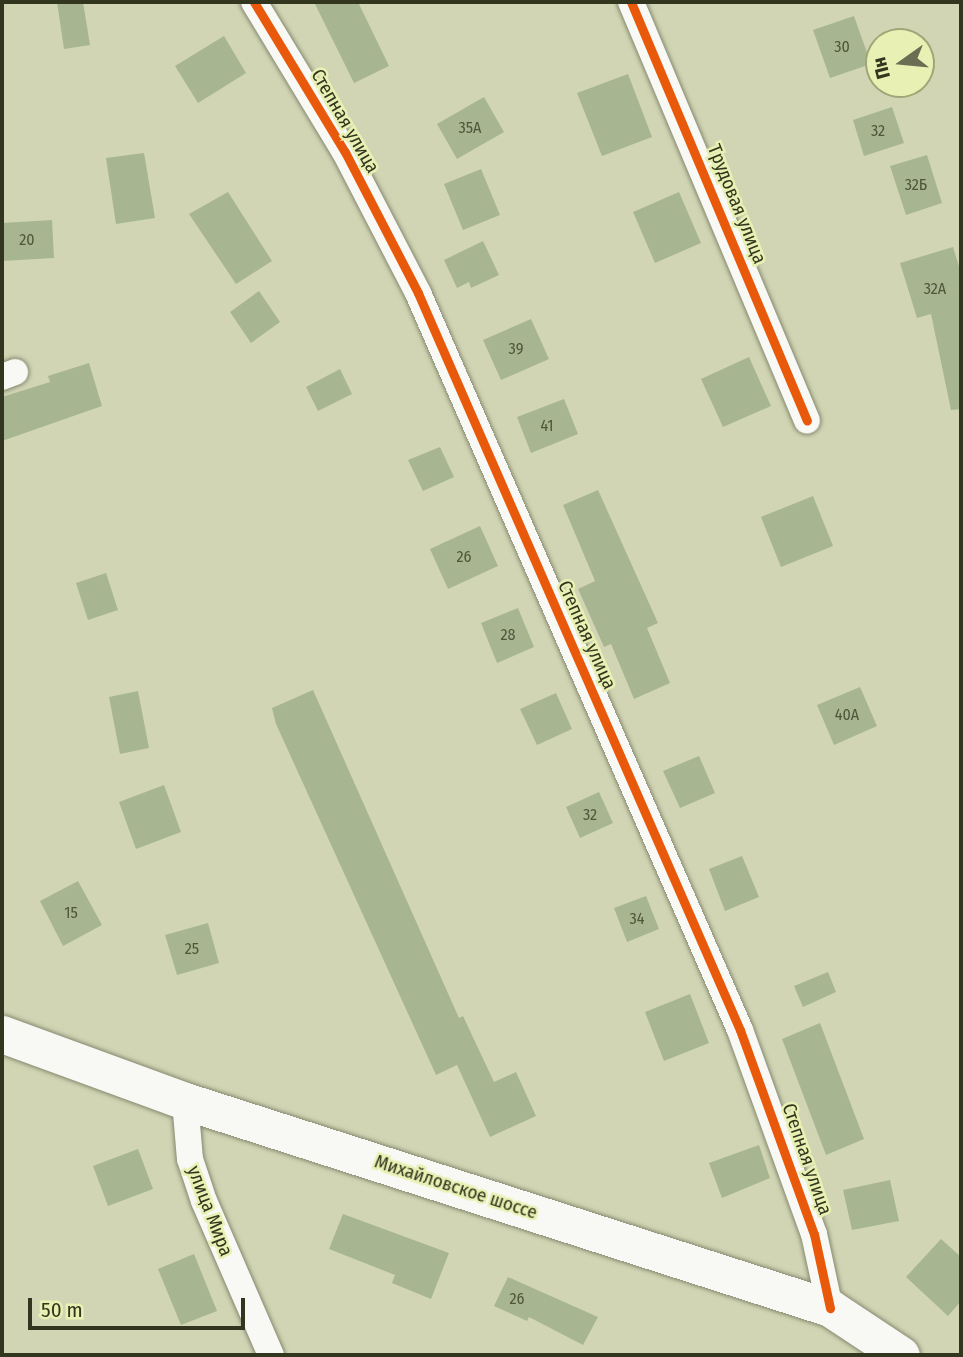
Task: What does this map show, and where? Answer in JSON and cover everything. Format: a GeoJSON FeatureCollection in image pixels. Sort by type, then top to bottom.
{"type":"FeatureCollection","features":[{"type":"Feature","properties":{"kind":"main road","name":"Михайловское шоссе"},"geometry":{"type":"LineString","coordinates":[[2,1034],[185,1101],[830,1308],[901,1355]]}},
{"type":"Feature","properties":{"kind":"street","name":"Степная улица"},"geometry":{"type":"LineString","coordinates":[[254,2],[345,152],[424,305],[740,1030],[814,1234],[830,1308]]}},
{"type":"Feature","properties":{"kind":"street","name":"Трудовая улица"},"geometry":{"type":"LineString","coordinates":[[631,2],[807,421]]}},
{"type":"Feature","properties":{"kind":"street","name":"улица Мира"},"geometry":{"type":"LineString","coordinates":[[185,1101],[190,1158],[200,1190],[271,1355]]}},
{"type":"Feature","properties":{"kind":"building"},"geometry":{"type":"Polygon","coordinates":[[[57,2],[83,2],[90,45],[64,49],[57,2]]]}},
{"type":"Feature","properties":{"kind":"building"},"geometry":{"type":"Polygon","coordinates":[[[314,2],[358,2],[389,66],[354,83],[314,2]]]}},
{"type":"Feature","properties":{"kind":"building"},"geometry":{"type":"Polygon","coordinates":[[[854,16],[865,47],[865,66],[830,78],[813,30],[854,16]]]}},
{"type":"Feature","properties":{"kind":"building"},"geometry":{"type":"Polygon","coordinates":[[[224,36],[246,73],[198,103],[175,66],[224,36]]]}},
{"type":"Feature","properties":{"kind":"building"},"geometry":{"type":"Polygon","coordinates":[[[628,74],[652,137],[602,156],[577,93],[628,74]]]}},
{"type":"Feature","properties":{"kind":"building"},"geometry":{"type":"Polygon","coordinates":[[[484,97],[504,132],[457,159],[437,124],[484,97]]]}},
{"type":"Feature","properties":{"kind":"building"},"geometry":{"type":"Polygon","coordinates":[[[892,107],[904,143],[864,156],[853,120],[892,107]]]}},
{"type":"Feature","properties":{"kind":"building"},"geometry":{"type":"Polygon","coordinates":[[[144,153],[155,218],[116,224],[106,158],[144,153]]]}},
{"type":"Feature","properties":{"kind":"building"},"geometry":{"type":"Polygon","coordinates":[[[927,155],[942,203],[906,215],[890,166],[927,155]]]}},
{"type":"Feature","properties":{"kind":"building"},"geometry":{"type":"Polygon","coordinates":[[[481,169],[500,215],[463,230],[444,184],[481,169]]]}},
{"type":"Feature","properties":{"kind":"building"},"geometry":{"type":"Polygon","coordinates":[[[228,192],[272,261],[236,284],[189,214],[228,192]]]}},
{"type":"Feature","properties":{"kind":"building"},"geometry":{"type":"Polygon","coordinates":[[[679,192],[701,243],[655,263],[633,212],[679,192]]]}},
{"type":"Feature","properties":{"kind":"building"},"geometry":{"type":"Polygon","coordinates":[[[52,220],[54,258],[2,261],[2,223],[52,220]]]}},
{"type":"Feature","properties":{"kind":"building"},"geometry":{"type":"Polygon","coordinates":[[[483,241],[499,275],[471,288],[469,282],[457,288],[444,260],[483,241]]]}},
{"type":"Feature","properties":{"kind":"building"},"geometry":{"type":"Polygon","coordinates":[[[953,247],[961,273],[961,409],[951,410],[931,314],[917,318],[900,263],[953,247]]]}},
{"type":"Feature","properties":{"kind":"building"},"geometry":{"type":"Polygon","coordinates":[[[259,291],[280,322],[251,343],[230,312],[259,291]]]}},
{"type":"Feature","properties":{"kind":"building"},"geometry":{"type":"Polygon","coordinates":[[[531,319],[549,359],[501,380],[483,340],[531,319]]]}},
{"type":"Feature","properties":{"kind":"building"},"geometry":{"type":"Polygon","coordinates":[[[749,357],[771,406],[723,427],[701,379],[749,357]]]}},
{"type":"Feature","properties":{"kind":"building"},"geometry":{"type":"Polygon","coordinates":[[[89,363],[102,406],[2,441],[2,397],[50,382],[48,376],[89,363]]]}},
{"type":"Feature","properties":{"kind":"building"},"geometry":{"type":"Polygon","coordinates":[[[340,369],[352,394],[318,411],[306,387],[340,369]]]}},
{"type":"Feature","properties":{"kind":"building"},"geometry":{"type":"Polygon","coordinates":[[[564,399],[578,434],[531,453],[517,417],[564,399]]]}},
{"type":"Feature","properties":{"kind":"building"},"geometry":{"type":"Polygon","coordinates":[[[440,447],[454,477],[423,491],[408,460],[440,447]]]}},
{"type":"Feature","properties":{"kind":"building"},"geometry":{"type":"Polygon","coordinates":[[[598,490],[658,623],[647,628],[670,683],[634,699],[611,644],[604,647],[578,589],[595,581],[563,505],[598,490]]]}},
{"type":"Feature","properties":{"kind":"building"},"geometry":{"type":"Polygon","coordinates":[[[813,496],[833,546],[781,567],[761,517],[813,496]]]}},
{"type":"Feature","properties":{"kind":"building"},"geometry":{"type":"Polygon","coordinates":[[[480,526],[498,566],[448,589],[430,549],[480,526]]]}},
{"type":"Feature","properties":{"kind":"building"},"geometry":{"type":"Polygon","coordinates":[[[106,573],[118,610],[88,620],[76,583],[106,573]]]}},
{"type":"Feature","properties":{"kind":"building"},"geometry":{"type":"Polygon","coordinates":[[[518,608],[534,647],[497,663],[481,623],[518,608]]]}},
{"type":"Feature","properties":{"kind":"building"},"geometry":{"type":"Polygon","coordinates":[[[860,687],[877,726],[834,745],[817,705],[860,687]]]}},
{"type":"Feature","properties":{"kind":"building"},"geometry":{"type":"Polygon","coordinates":[[[313,690],[459,1018],[463,1016],[494,1082],[516,1072],[536,1116],[490,1137],[457,1065],[436,1075],[276,724],[272,708],[313,690]]]}},
{"type":"Feature","properties":{"kind":"building"},"geometry":{"type":"Polygon","coordinates":[[[138,691],[149,748],[120,754],[109,697],[138,691]]]}},
{"type":"Feature","properties":{"kind":"building"},"geometry":{"type":"Polygon","coordinates":[[[556,693],[572,729],[537,745],[520,709],[556,693]]]}},
{"type":"Feature","properties":{"kind":"building"},"geometry":{"type":"Polygon","coordinates":[[[699,756],[715,793],[680,808],[663,771],[699,756]]]}},
{"type":"Feature","properties":{"kind":"building"},"geometry":{"type":"Polygon","coordinates":[[[164,785],[181,832],[136,849],[119,802],[164,785]]]}},
{"type":"Feature","properties":{"kind":"building"},"geometry":{"type":"Polygon","coordinates":[[[599,792],[613,823],[580,838],[566,807],[599,792]]]}},
{"type":"Feature","properties":{"kind":"building"},"geometry":{"type":"Polygon","coordinates":[[[742,856],[759,897],[725,911],[709,869],[742,856]]]}},
{"type":"Feature","properties":{"kind":"building"},"geometry":{"type":"Polygon","coordinates":[[[78,881],[102,925],[63,946],[40,901],[78,881]]]}},
{"type":"Feature","properties":{"kind":"building"},"geometry":{"type":"Polygon","coordinates":[[[646,896],[659,929],[627,942],[614,908],[646,896]]]}},
{"type":"Feature","properties":{"kind":"building"},"geometry":{"type":"Polygon","coordinates":[[[208,923],[219,963],[177,975],[165,935],[208,923]]]}},
{"type":"Feature","properties":{"kind":"building"},"geometry":{"type":"Polygon","coordinates":[[[828,972],[836,992],[803,1007],[794,986],[828,972]]]}},
{"type":"Feature","properties":{"kind":"building"},"geometry":{"type":"Polygon","coordinates":[[[690,994],[709,1043],[664,1061],[645,1012],[690,994]]]}},
{"type":"Feature","properties":{"kind":"building"},"geometry":{"type":"Polygon","coordinates":[[[820,1023],[864,1139],[826,1155],[782,1039],[820,1023]]]}},
{"type":"Feature","properties":{"kind":"building"},"geometry":{"type":"Polygon","coordinates":[[[759,1145],[770,1178],[722,1198],[709,1163],[759,1145]]]}},
{"type":"Feature","properties":{"kind":"building"},"geometry":{"type":"Polygon","coordinates":[[[138,1149],[153,1189],[108,1206],[93,1166],[138,1149]]]}},
{"type":"Feature","properties":{"kind":"building"},"geometry":{"type":"Polygon","coordinates":[[[890,1180],[899,1221],[852,1230],[843,1190],[890,1180]]]}},
{"type":"Feature","properties":{"kind":"building"},"geometry":{"type":"Polygon","coordinates":[[[343,1214],[449,1253],[431,1299],[392,1283],[395,1275],[329,1249],[343,1214]]]}},
{"type":"Feature","properties":{"kind":"building"},"geometry":{"type":"Polygon","coordinates":[[[941,1239],[961,1257],[961,1301],[948,1316],[906,1277],[941,1239]]]}},
{"type":"Feature","properties":{"kind":"building"},"geometry":{"type":"Polygon","coordinates":[[[194,1254],[217,1311],[181,1325],[158,1269],[194,1254]]]}},
{"type":"Feature","properties":{"kind":"building"},"geometry":{"type":"Polygon","coordinates":[[[508,1277],[598,1317],[583,1345],[529,1317],[527,1321],[494,1306],[508,1277]]]}},
{"type":"Feature","properties":{"kind":"cycle path"},"geometry":{"type":"LineString","coordinates":[[254,2],[345,152],[418,293],[740,1030],[814,1234],[830,1308]]}},
{"type":"Feature","properties":{"kind":"cycle path"},"geometry":{"type":"LineString","coordinates":[[631,2],[807,421]]}}]}
